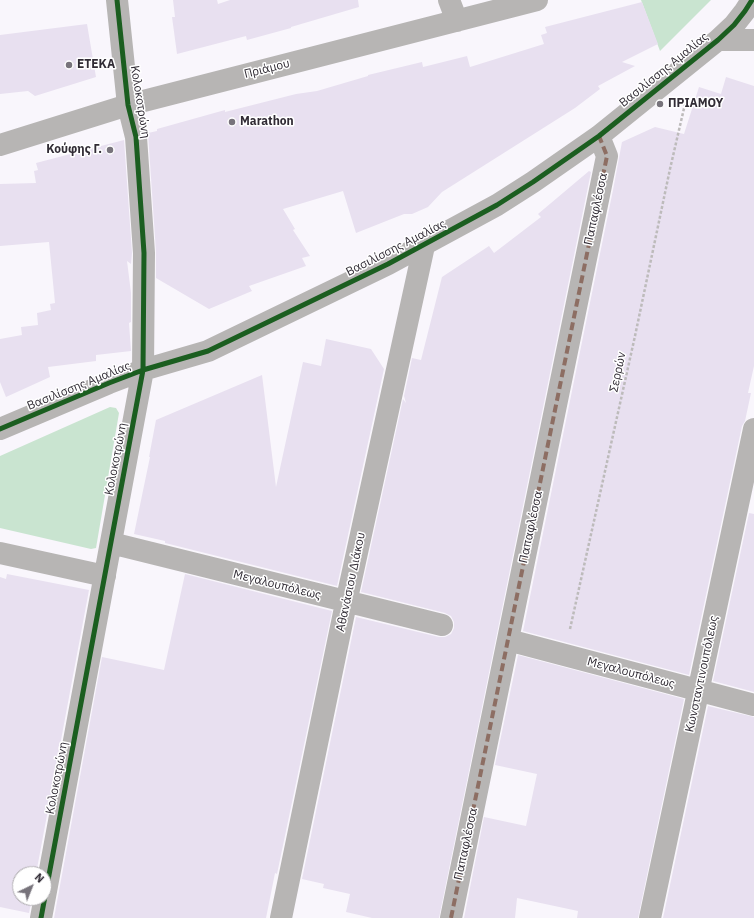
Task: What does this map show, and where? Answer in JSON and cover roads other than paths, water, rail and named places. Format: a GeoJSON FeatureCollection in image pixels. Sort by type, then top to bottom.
{"type":"FeatureCollection","features":[{"type":"Feature","properties":{"kind":"street","name":"Κολοκοτρώνη"},"geometry":{"type":"LineString","coordinates":[[41,918],[143,370],[144,253],[136,137],[128,105],[117,0]]}},
{"type":"Feature","properties":{"kind":"street"},"geometry":{"type":"LineString","coordinates":[[449,0],[457,21]]}},
{"type":"Feature","properties":{"kind":"street","name":"Πριάμου"},"geometry":{"type":"LineString","coordinates":[[0,145],[128,105],[537,0]]}},
{"type":"Feature","properties":{"kind":"street","name":"Βασιλίσσης Αμαλίας"},"geometry":{"type":"LineString","coordinates":[[0,429],[143,370],[208,351],[347,285],[424,246],[503,201],[599,136],[718,40],[737,20],[752,0]]}},
{"type":"Feature","properties":{"kind":"street","name":"Βασιλίσσης Αμαλίας"},"geometry":{"type":"LineString","coordinates":[[718,40],[754,40]]}},
{"type":"Feature","properties":{"kind":"street","name":"Παπαφλέσσα"},"geometry":{"type":"LineString","coordinates":[[451,918],[607,156],[599,136]]}},
{"type":"Feature","properties":{"kind":"street","name":"Αθανάσιου Διάκου"},"geometry":{"type":"LineString","coordinates":[[281,918],[346,603],[424,246]]}},
{"type":"Feature","properties":{"kind":"street","name":"Κωνσταντινουπόλεως"},"geometry":{"type":"LineString","coordinates":[[650,918],[754,429]]}},
{"type":"Feature","properties":{"kind":"street","name":"Μεγαλουπόλεως"},"geometry":{"type":"LineString","coordinates":[[111,543],[442,626]]}},
{"type":"Feature","properties":{"kind":"street"},"geometry":{"type":"LineString","coordinates":[[0,553],[105,576]]}},
{"type":"Feature","properties":{"kind":"street","name":"Μεγαλουπόλεως"},"geometry":{"type":"LineString","coordinates":[[508,640],[698,691],[754,704]]}},
{"type":"Feature","properties":{"kind":"place","name":"ΕΤΕΚΑ"},"geometry":{"type":"Point","coordinates":[69,65]}},
{"type":"Feature","properties":{"kind":"place","name":"ΠΡΙΑΜΟΥ"},"geometry":{"type":"Point","coordinates":[660,104]}},
{"type":"Feature","properties":{"kind":"place","name":"Marathon"},"geometry":{"type":"Point","coordinates":[232,122]}},
{"type":"Feature","properties":{"kind":"place","name":"Κούφης Γ."},"geometry":{"type":"Point","coordinates":[110,150]}}]}
